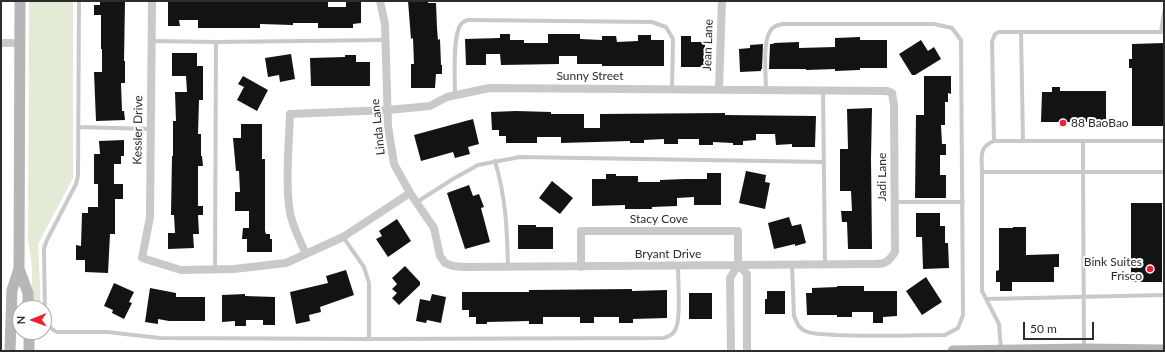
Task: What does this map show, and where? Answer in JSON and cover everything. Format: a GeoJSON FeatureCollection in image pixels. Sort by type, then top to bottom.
{"type":"FeatureCollection","features":[{"type":"Feature","properties":{"kind":"street"},"geometry":{"type":"LineString","coordinates":[[10,351],[12,290],[19,269],[20,1]]}},
{"type":"Feature","properties":{"kind":"street","name":"Kessler Drive"},"geometry":{"type":"LineString","coordinates":[[152,1],[150,217],[142,258],[181,270],[215,270]]}},
{"type":"Feature","properties":{"kind":"street","name":"Linda Lane"},"geometry":{"type":"LineString","coordinates":[[380,1],[385,24],[388,126],[394,164],[410,193],[434,228],[440,256],[445,263]]}},
{"type":"Feature","properties":{"kind":"street","name":"Jean Lane"},"geometry":{"type":"LineString","coordinates":[[719,89],[722,1]]}},
{"type":"Feature","properties":{"kind":"street"},"geometry":{"type":"LineString","coordinates":[[1,43],[20,44]]}},
{"type":"Feature","properties":{"kind":"street","name":"Sunny Street"},"geometry":{"type":"LineString","coordinates":[[306,254],[290,212],[288,180],[290,114],[388,110],[430,106],[447,97],[489,88],[883,90],[892,93]]}},
{"type":"Feature","properties":{"kind":"street","name":"Jadi Lane"},"geometry":{"type":"LineString","coordinates":[[891,259],[894,252],[894,105],[892,93]]}},
{"type":"Feature","properties":{"kind":"street"},"geometry":{"type":"LineString","coordinates":[[215,270],[286,263],[343,237],[410,193]]}},
{"type":"Feature","properties":{"kind":"street","name":"Stacy Cove"},"geometry":{"type":"LineString","coordinates":[[581,267],[581,231],[738,231],[738,265]]}},
{"type":"Feature","properties":{"kind":"street","name":"Bryant Drive"},"geometry":{"type":"LineString","coordinates":[[445,263],[453,266],[464,267],[825,265],[884,264],[891,259]]}},
{"type":"Feature","properties":{"kind":"street"},"geometry":{"type":"LineString","coordinates":[[731,351],[730,278],[738,265],[747,274],[747,351]]}},
{"type":"Feature","properties":{"kind":"street"},"geometry":{"type":"LineString","coordinates":[[19,269],[28,293],[28,300]]}},
{"type":"Feature","properties":{"kind":"street"},"geometry":{"type":"LineString","coordinates":[[29,340],[29,351]]}},
{"type":"Feature","properties":{"kind":"street"},"geometry":{"type":"LineString","coordinates":[[953,351],[1084,349],[1164,350]]}},
{"type":"Feature","properties":{"kind":"lane"},"geometry":{"type":"LineString","coordinates":[[79,1],[78,176],[76,184],[44,248],[45,319],[46,324],[57,332],[107,332],[160,338],[664,338],[672,335],[676,328],[678,319],[678,266]]}},
{"type":"Feature","properties":{"kind":"lane"},"geometry":{"type":"LineString","coordinates":[[994,142],[992,42],[995,34],[999,32],[1163,32],[1164,12]]}},
{"type":"Feature","properties":{"kind":"lane"},"geometry":{"type":"LineString","coordinates":[[455,95],[455,42],[462,22],[468,20],[652,22],[661,24],[666,27],[673,39],[672,89]]}},
{"type":"Feature","properties":{"kind":"lane"},"geometry":{"type":"LineString","coordinates":[[766,90],[766,44],[770,30],[775,26],[782,24],[934,24],[952,28],[961,40],[963,314],[958,328],[945,335],[854,336],[806,331],[801,329],[794,316],[792,265]]}},
{"type":"Feature","properties":{"kind":"lane"},"geometry":{"type":"LineString","coordinates":[[1021,32],[1023,141]]}},
{"type":"Feature","properties":{"kind":"lane"},"geometry":{"type":"LineString","coordinates":[[151,41],[216,42],[385,40]]}},
{"type":"Feature","properties":{"kind":"lane"},"geometry":{"type":"LineString","coordinates":[[215,270],[216,42]]}},
{"type":"Feature","properties":{"kind":"lane"},"geometry":{"type":"LineString","coordinates":[[823,90],[825,265]]}},
{"type":"Feature","properties":{"kind":"lane"},"geometry":{"type":"LineString","coordinates":[[79,127],[150,129]]}},
{"type":"Feature","properties":{"kind":"lane"},"geometry":{"type":"LineString","coordinates":[[1001,351],[999,324],[982,291],[981,152],[987,144],[994,142],[1023,141],[1164,141]]}},
{"type":"Feature","properties":{"kind":"lane"},"geometry":{"type":"LineString","coordinates":[[1083,141],[1084,349]]}},
{"type":"Feature","properties":{"kind":"lane"},"geometry":{"type":"LineString","coordinates":[[417,202],[478,165],[520,157],[824,162]]}},
{"type":"Feature","properties":{"kind":"lane"},"geometry":{"type":"LineString","coordinates":[[496,161],[505,203],[508,267]]}},
{"type":"Feature","properties":{"kind":"lane"},"geometry":{"type":"LineString","coordinates":[[982,172],[1164,172]]}},
{"type":"Feature","properties":{"kind":"lane"},"geometry":{"type":"LineString","coordinates":[[894,202],[963,202]]}},
{"type":"Feature","properties":{"kind":"lane"},"geometry":{"type":"LineString","coordinates":[[343,237],[364,267],[369,283],[369,339]]}},
{"type":"Feature","properties":{"kind":"lane"},"geometry":{"type":"LineString","coordinates":[[986,299],[1164,295]]}},
{"type":"Feature","properties":{"kind":"green space"},"geometry":{"type":"Polygon","coordinates":[[[29,1],[73,1],[73,178],[38,244],[41,300],[32,300],[32,267],[28,240],[29,1]]]}},
{"type":"Feature","properties":{"kind":"building"},"geometry":{"type":"Polygon","coordinates":[[[100,1],[125,1],[125,83],[121,83],[122,111],[124,111],[125,120],[96,121],[94,72],[102,72],[102,49],[101,15],[94,15],[94,5],[100,5],[100,1]]]}},
{"type":"Feature","properties":{"kind":"building"},"geometry":{"type":"Polygon","coordinates":[[[168,1],[328,1],[328,7],[346,7],[346,1],[361,1],[361,23],[353,24],[353,28],[318,28],[318,23],[293,23],[293,25],[260,24],[260,28],[198,28],[198,20],[179,20],[180,26],[168,26],[168,1]]]}},
{"type":"Feature","properties":{"kind":"building"},"geometry":{"type":"Polygon","coordinates":[[[408,1],[428,1],[428,3],[436,3],[442,74],[436,74],[435,88],[411,88],[411,64],[414,64],[413,38],[411,39],[408,1]]]}},
{"type":"Feature","properties":{"kind":"building"},"geometry":{"type":"Polygon","coordinates":[[[500,34],[510,34],[510,40],[524,40],[524,43],[548,43],[548,34],[580,34],[580,39],[602,40],[602,36],[616,36],[617,42],[638,41],[638,35],[651,35],[651,40],[664,40],[664,66],[602,66],[602,64],[577,64],[577,56],[559,56],[559,64],[501,65],[500,54],[486,54],[486,65],[466,65],[465,39],[500,38],[500,34]]]}},
{"type":"Feature","properties":{"kind":"building"},"geometry":{"type":"Polygon","coordinates":[[[681,36],[691,36],[691,42],[705,42],[705,67],[681,67],[681,36]]]}},
{"type":"Feature","properties":{"kind":"building"},"geometry":{"type":"Polygon","coordinates":[[[860,37],[860,40],[887,40],[887,68],[860,68],[860,70],[835,71],[835,69],[769,69],[770,44],[799,42],[799,48],[835,47],[835,38],[860,37]]]}},
{"type":"Feature","properties":{"kind":"building"},"geometry":{"type":"Polygon","coordinates":[[[921,40],[928,51],[934,47],[941,59],[915,75],[912,75],[899,54],[921,40]]]}},
{"type":"Feature","properties":{"kind":"building"},"geometry":{"type":"Polygon","coordinates":[[[1164,43],[1164,126],[1132,126],[1132,68],[1129,68],[1129,59],[1132,59],[1132,44],[1164,43]]]}},
{"type":"Feature","properties":{"kind":"building"},"geometry":{"type":"Polygon","coordinates":[[[763,44],[761,71],[740,72],[739,49],[750,48],[750,45],[763,44]]]}},
{"type":"Feature","properties":{"kind":"building"},"geometry":{"type":"Polygon","coordinates":[[[172,53],[197,53],[197,66],[203,66],[203,100],[199,100],[198,134],[201,134],[201,156],[203,166],[198,166],[198,206],[203,206],[203,215],[198,215],[199,234],[193,234],[194,248],[168,249],[168,233],[175,233],[174,215],[171,215],[173,121],[176,121],[175,92],[187,92],[186,76],[172,76],[172,53]]]}},
{"type":"Feature","properties":{"kind":"building"},"geometry":{"type":"Polygon","coordinates":[[[291,54],[295,79],[280,82],[279,75],[268,77],[265,58],[291,54]]]}},
{"type":"Feature","properties":{"kind":"building"},"geometry":{"type":"Polygon","coordinates":[[[345,55],[356,55],[356,62],[370,62],[370,86],[311,86],[310,58],[345,57],[345,55]]]}},
{"type":"Feature","properties":{"kind":"building"},"geometry":{"type":"Polygon","coordinates":[[[243,76],[268,90],[257,111],[237,100],[244,87],[238,84],[243,76]]]}},
{"type":"Feature","properties":{"kind":"building"},"geometry":{"type":"Polygon","coordinates":[[[924,76],[951,76],[951,94],[948,93],[948,102],[945,102],[945,125],[941,125],[942,144],[946,144],[946,155],[940,155],[940,175],[946,175],[946,198],[915,198],[916,115],[924,115],[924,76]]]}},
{"type":"Feature","properties":{"kind":"building"},"geometry":{"type":"Polygon","coordinates":[[[1052,87],[1060,87],[1060,91],[1106,91],[1106,122],[1041,122],[1042,92],[1052,92],[1052,87]]]}},
{"type":"Feature","properties":{"kind":"building"},"geometry":{"type":"Polygon","coordinates":[[[872,108],[872,249],[848,249],[847,222],[842,222],[841,211],[852,211],[851,191],[840,191],[840,149],[848,149],[847,109],[872,108]]]}},
{"type":"Feature","properties":{"kind":"building"},"geometry":{"type":"Polygon","coordinates":[[[491,112],[551,112],[551,114],[584,114],[584,128],[600,128],[600,114],[725,113],[725,115],[816,116],[815,147],[792,147],[792,144],[776,145],[775,134],[756,134],[756,140],[743,141],[743,145],[713,142],[713,145],[699,145],[699,139],[678,139],[678,144],[664,144],[664,139],[644,140],[644,143],[630,143],[630,141],[561,143],[561,137],[537,137],[537,143],[506,143],[506,136],[499,136],[499,130],[492,130],[491,112]]]}},
{"type":"Feature","properties":{"kind":"building"},"geometry":{"type":"Polygon","coordinates":[[[473,119],[479,144],[468,147],[470,154],[455,158],[453,152],[421,161],[414,135],[473,119]]]}},
{"type":"Feature","properties":{"kind":"building"},"geometry":{"type":"Polygon","coordinates":[[[241,124],[262,124],[262,159],[265,159],[265,231],[266,234],[270,234],[270,239],[272,239],[272,252],[247,252],[247,239],[242,239],[243,228],[249,228],[249,211],[235,211],[235,192],[240,192],[239,171],[236,171],[233,138],[241,138],[241,124]]]}},
{"type":"Feature","properties":{"kind":"building"},"geometry":{"type":"Polygon","coordinates":[[[124,140],[124,156],[121,156],[121,164],[114,164],[114,184],[123,184],[123,199],[115,199],[115,234],[110,234],[108,273],[85,272],[85,260],[76,260],[76,245],[81,246],[82,213],[88,213],[88,207],[98,207],[98,184],[94,184],[94,154],[100,154],[99,141],[124,140]]]}},
{"type":"Feature","properties":{"kind":"building"},"geometry":{"type":"Polygon","coordinates":[[[746,171],[766,175],[765,182],[770,183],[765,209],[739,203],[746,171]]]}},
{"type":"Feature","properties":{"kind":"building"},"geometry":{"type":"Polygon","coordinates":[[[707,173],[721,173],[721,205],[694,205],[694,197],[677,198],[677,206],[652,207],[652,209],[625,209],[625,205],[592,206],[592,179],[606,179],[606,174],[616,174],[616,176],[638,176],[638,182],[660,182],[660,180],[707,179],[707,173]]]}},
{"type":"Feature","properties":{"kind":"building"},"geometry":{"type":"Polygon","coordinates":[[[552,181],[573,198],[560,214],[539,198],[552,181]]]}},
{"type":"Feature","properties":{"kind":"building"},"geometry":{"type":"Polygon","coordinates":[[[469,185],[473,196],[479,194],[484,207],[481,208],[490,242],[465,249],[447,193],[469,185]]]}},
{"type":"Feature","properties":{"kind":"building"},"geometry":{"type":"Polygon","coordinates":[[[1131,203],[1162,203],[1162,282],[1131,282],[1131,203]]]}},
{"type":"Feature","properties":{"kind":"building"},"geometry":{"type":"Polygon","coordinates":[[[916,213],[940,213],[940,226],[945,226],[945,243],[948,243],[949,268],[923,269],[922,237],[916,237],[916,213]]]}},
{"type":"Feature","properties":{"kind":"building"},"geometry":{"type":"Polygon","coordinates":[[[789,217],[792,226],[801,224],[806,243],[774,249],[768,223],[789,217]]]}},
{"type":"Feature","properties":{"kind":"building"},"geometry":{"type":"Polygon","coordinates":[[[397,219],[411,241],[388,257],[376,239],[382,236],[379,231],[397,219]]]}},
{"type":"Feature","properties":{"kind":"building"},"geometry":{"type":"Polygon","coordinates":[[[518,225],[553,227],[553,249],[518,249],[518,225]]]}},
{"type":"Feature","properties":{"kind":"building"},"geometry":{"type":"Polygon","coordinates":[[[1026,227],[1026,255],[1059,254],[1059,267],[1054,267],[1054,282],[1012,282],[1012,291],[1000,291],[1000,282],[996,282],[996,271],[999,270],[999,228],[1026,227]]]}},
{"type":"Feature","properties":{"kind":"building"},"geometry":{"type":"Polygon","coordinates":[[[405,266],[420,282],[420,285],[399,305],[392,298],[397,293],[392,289],[397,284],[392,278],[405,266]]]}},
{"type":"Feature","properties":{"kind":"building"},"geometry":{"type":"Polygon","coordinates":[[[346,270],[354,295],[320,307],[321,312],[309,315],[310,321],[296,324],[290,292],[328,283],[326,276],[346,270]]]}},
{"type":"Feature","properties":{"kind":"building"},"geometry":{"type":"Polygon","coordinates":[[[926,277],[942,302],[922,315],[906,291],[926,277]]]}},
{"type":"Feature","properties":{"kind":"building"},"geometry":{"type":"Polygon","coordinates":[[[114,283],[134,292],[129,302],[132,303],[124,319],[112,313],[113,310],[104,306],[114,283]]]}},
{"type":"Feature","properties":{"kind":"building"},"geometry":{"type":"Polygon","coordinates":[[[864,286],[864,291],[897,291],[897,316],[883,317],[883,323],[873,323],[873,312],[852,312],[852,317],[837,317],[837,315],[807,315],[806,293],[812,293],[812,288],[864,286]]]}},
{"type":"Feature","properties":{"kind":"building"},"geometry":{"type":"Polygon","coordinates":[[[150,288],[176,293],[176,297],[205,297],[205,321],[169,321],[158,319],[158,324],[145,322],[150,288]]]}},
{"type":"Feature","properties":{"kind":"building"},"geometry":{"type":"Polygon","coordinates":[[[632,289],[632,291],[667,290],[667,318],[633,319],[633,323],[619,323],[619,317],[594,317],[594,323],[580,323],[580,317],[543,317],[543,324],[529,324],[529,321],[487,322],[487,324],[476,324],[476,317],[469,317],[469,310],[462,310],[462,292],[632,289]]]}},
{"type":"Feature","properties":{"kind":"building"},"geometry":{"type":"Polygon","coordinates":[[[767,291],[785,291],[785,314],[765,314],[765,299],[767,299],[767,291]]]}},
{"type":"Feature","properties":{"kind":"building"},"geometry":{"type":"Polygon","coordinates":[[[689,293],[712,293],[712,319],[689,319],[689,293]]]}},
{"type":"Feature","properties":{"kind":"building"},"geometry":{"type":"Polygon","coordinates":[[[245,294],[245,296],[275,297],[275,325],[263,325],[263,320],[246,320],[246,326],[235,326],[235,321],[222,322],[222,295],[245,294]]]}},
{"type":"Feature","properties":{"kind":"building"},"geometry":{"type":"Polygon","coordinates":[[[432,294],[446,297],[441,323],[427,320],[426,323],[416,321],[420,299],[430,301],[432,294]]]}},
{"type":"Feature","properties":{"kind":"place","name":"88 BaoBao"},"geometry":{"type":"Point","coordinates":[1063,123]}},
{"type":"Feature","properties":{"kind":"place","name":"Bink Suites Frisco"},"geometry":{"type":"Point","coordinates":[1150,269]}}]}
